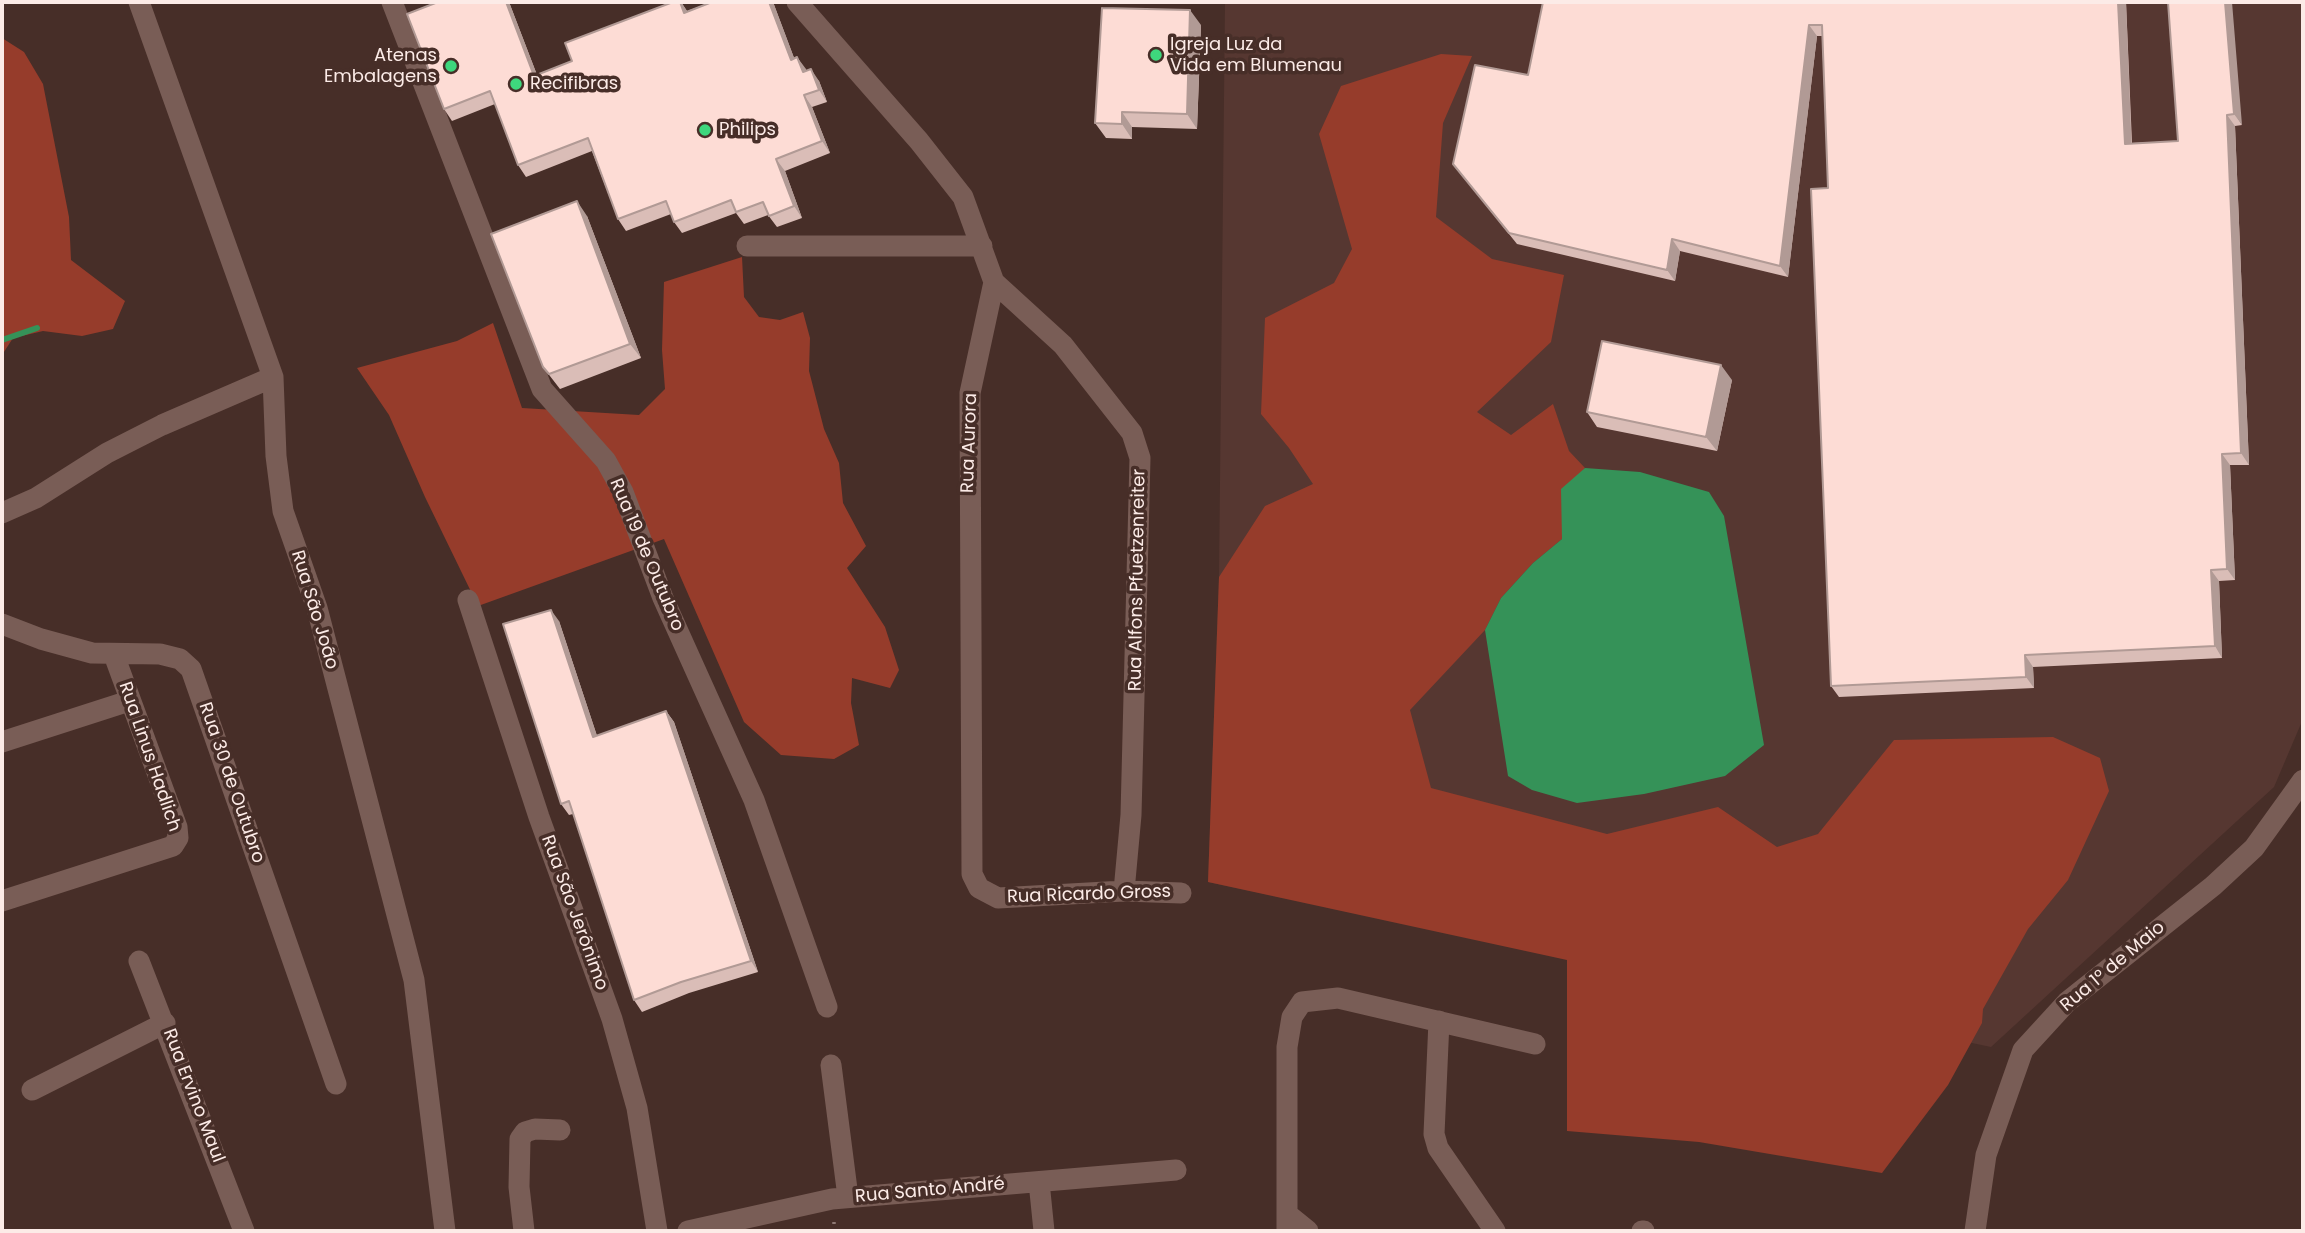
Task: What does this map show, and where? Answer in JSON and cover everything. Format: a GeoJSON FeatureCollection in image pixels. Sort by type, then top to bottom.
{"type":"FeatureCollection","features":[{"type":"Feature","properties":{"kind":"street","name":"Rua São João"},"geometry":{"type":"LineString","coordinates":[[139,2],[273,377],[276,456],[284,511],[317,608],[414,980],[445,1231]]}},
{"type":"Feature","properties":{"kind":"street","name":"Rua 19 de Outubro"},"geometry":{"type":"LineString","coordinates":[[392,2],[542,389],[606,461],[623,492],[663,598],[754,800],[827,1007]]}},
{"type":"Feature","properties":{"kind":"street"},"geometry":{"type":"LineString","coordinates":[[797,2],[919,141],[962,197],[994,282]]}},
{"type":"Feature","properties":{"kind":"street"},"geometry":{"type":"LineString","coordinates":[[747,246],[982,246]]}},
{"type":"Feature","properties":{"kind":"street","name":"Rua Alfons Pfuetzenreiter"},"geometry":{"type":"LineString","coordinates":[[994,282],[1063,345],[1132,433],[1140,458],[1132,802],[1124,891]]}},
{"type":"Feature","properties":{"kind":"street","name":"Rua Aurora"},"geometry":{"type":"LineString","coordinates":[[994,282],[970,393],[968,525],[972,874],[979,888],[998,898]]}},
{"type":"Feature","properties":{"kind":"street"},"geometry":{"type":"LineString","coordinates":[[2,513],[36,498],[107,453],[162,425],[273,377]]}},
{"type":"Feature","properties":{"kind":"street","name":"Rua São Jerônimo"},"geometry":{"type":"LineString","coordinates":[[468,600],[539,817],[612,1019],[640,1121],[657,1231]]}},
{"type":"Feature","properties":{"kind":"street","name":"Rua 30 de Outubro"},"geometry":{"type":"LineString","coordinates":[[2,624],[41,639],[92,653],[160,654],[180,659],[191,669],[336,1084]]}},
{"type":"Feature","properties":{"kind":"street","name":"Rua Linus Hadlich"},"geometry":{"type":"LineString","coordinates":[[2,901],[173,846],[178,838],[177,827],[114,655]]}},
{"type":"Feature","properties":{"kind":"street"},"geometry":{"type":"LineString","coordinates":[[2,741],[130,701]]}},
{"type":"Feature","properties":{"kind":"street","name":"Rua 1º de Maio"},"geometry":{"type":"LineString","coordinates":[[1975,1231],[1986,1155],[2023,1050],[2067,1002],[2213,886],[2254,848],[2303,780]]}},
{"type":"Feature","properties":{"kind":"street","name":"Rua Ricardo Gross"},"geometry":{"type":"LineString","coordinates":[[998,898],[1124,891],[1181,892]]}},
{"type":"Feature","properties":{"kind":"street","name":"Rua Ervino Maul"},"geometry":{"type":"LineString","coordinates":[[139,961],[244,1231]]}},
{"type":"Feature","properties":{"kind":"street"},"geometry":{"type":"LineString","coordinates":[[1308,1231],[1287,1223],[1287,1047],[1292,1017],[1302,1002],[1338,998],[1535,1044]]}},
{"type":"Feature","properties":{"kind":"street"},"geometry":{"type":"LineString","coordinates":[[1439,1021],[1434,1134],[1438,1148],[1495,1231]]}},
{"type":"Feature","properties":{"kind":"street"},"geometry":{"type":"LineString","coordinates":[[32,1090],[164,1023]]}},
{"type":"Feature","properties":{"kind":"street"},"geometry":{"type":"LineString","coordinates":[[831,1065],[848,1197]]}},
{"type":"Feature","properties":{"kind":"street"},"geometry":{"type":"LineString","coordinates":[[524,1231],[519,1187],[520,1139],[525,1132],[535,1129],[560,1130]]}},
{"type":"Feature","properties":{"kind":"street","name":"Rua Santo André"},"geometry":{"type":"LineString","coordinates":[[688,1231],[848,1197],[1176,1170]]}},
{"type":"Feature","properties":{"kind":"street"},"geometry":{"type":"LineString","coordinates":[[1039,1182],[1044,1231]]}},
{"type":"Feature","properties":{"kind":"shaded area"},"geometry":{"type":"Polygon","coordinates":[[[1225,2],[2303,2],[2303,719],[2274,787],[1991,1047],[1208,882],[1219,577],[1225,2]]]}},
{"type":"Feature","properties":{"kind":"shaded area"},"geometry":{"type":"Polygon","coordinates":[[[2,38],[24,52],[43,84],[69,217],[71,260],[125,301],[113,329],[82,336],[43,331],[13,338],[2,355],[2,38]]]}},
{"type":"Feature","properties":{"kind":"shaded area"},"geometry":{"type":"Polygon","coordinates":[[[1441,54],[1472,56],[1443,123],[1436,217],[1492,259],[1564,275],[1551,342],[1477,412],[1511,435],[1553,404],[1569,451],[1585,468],[1562,496],[1562,539],[1533,563],[1501,598],[1485,630],[1410,710],[1431,788],[1607,834],[1718,807],[1777,847],[1818,834],[1894,740],[2053,737],[2100,758],[2109,791],[2068,880],[2028,929],[1983,1009],[1982,1023],[1948,1085],[1882,1173],[1699,1142],[1567,1131],[1567,960],[1208,882],[1219,577],[1265,506],[1313,484],[1289,448],[1261,414],[1265,318],[1334,283],[1352,249],[1319,134],[1341,86],[1441,54]]]}},
{"type":"Feature","properties":{"kind":"shaded area"},"geometry":{"type":"Polygon","coordinates":[[[742,257],[744,297],[759,317],[780,320],[803,312],[810,338],[809,371],[824,429],[839,463],[843,503],[866,546],[847,568],[885,627],[899,670],[890,688],[852,678],[851,703],[859,745],[834,759],[781,755],[744,722],[664,539],[478,606],[389,415],[357,368],[457,341],[493,323],[522,408],[639,415],[665,389],[662,350],[664,282],[742,257]]]}},
{"type":"Feature","properties":{"kind":"shaded area"},"geometry":{"type":"Polygon","coordinates":[[[1585,468],[1640,472],[1709,492],[1724,516],[1764,745],[1725,776],[1644,794],[1577,803],[1532,790],[1508,776],[1485,630],[1501,598],[1533,563],[1562,539],[1561,489],[1585,468]]]}},
{"type":"Feature","properties":{"kind":"building","name":"Philips"},"geometry":{"type":"Polygon","coordinates":[[[438,2],[506,2],[534,76],[572,61],[565,43],[673,2],[680,2],[684,13],[712,2],[769,2],[791,60],[797,57],[803,72],[811,69],[819,90],[804,95],[822,141],[776,159],[794,206],[769,216],[763,202],[736,212],[731,200],[674,222],[666,201],[618,219],[588,138],[518,165],[490,91],[444,109],[407,14],[438,2]]]}},
{"type":"Feature","properties":{"kind":"building"},"geometry":{"type":"Polygon","coordinates":[[[1543,2],[2118,2],[2125,144],[2178,141],[2168,2],[2225,2],[2234,114],[2227,115],[2241,453],[2222,454],[2227,569],[2211,570],[2215,646],[2025,655],[2026,677],[1831,686],[1811,189],[1828,188],[1822,25],[1809,25],[1780,266],[1672,239],[1667,270],[1509,233],[1453,164],[1475,65],[1528,75],[1543,2]]]}},
{"type":"Feature","properties":{"kind":"building","name":"Igreja Luz da Vida em Blumenau"},"geometry":{"type":"Polygon","coordinates":[[[1102,8],[1190,10],[1187,114],[1122,112],[1122,124],[1095,123],[1102,8]]]}},
{"type":"Feature","properties":{"kind":"building"},"geometry":{"type":"Polygon","coordinates":[[[577,201],[630,344],[549,374],[543,367],[491,234],[577,201]]]}},
{"type":"Feature","properties":{"kind":"building"},"geometry":{"type":"Polygon","coordinates":[[[1602,341],[1721,365],[1706,437],[1587,412],[1602,341]]]}},
{"type":"Feature","properties":{"kind":"building"},"geometry":{"type":"Polygon","coordinates":[[[551,610],[593,737],[666,711],[751,961],[681,982],[634,1000],[569,801],[561,804],[503,624],[551,610]]]}},
{"type":"Feature","properties":{"kind":"waterway"},"geometry":{"type":"LineString","coordinates":[[2,340],[37,328]]}},
{"type":"Feature","properties":{"kind":"place","name":"Igreja Luz da Vida em Blumenau"},"geometry":{"type":"Point","coordinates":[1156,55]}},
{"type":"Feature","properties":{"kind":"place","name":"Atenas Embalagens"},"geometry":{"type":"Point","coordinates":[451,66]}},
{"type":"Feature","properties":{"kind":"place","name":"Recifibras"},"geometry":{"type":"Point","coordinates":[516,84]}},
{"type":"Feature","properties":{"kind":"place","name":"Philips"},"geometry":{"type":"Point","coordinates":[705,130]}}]}
